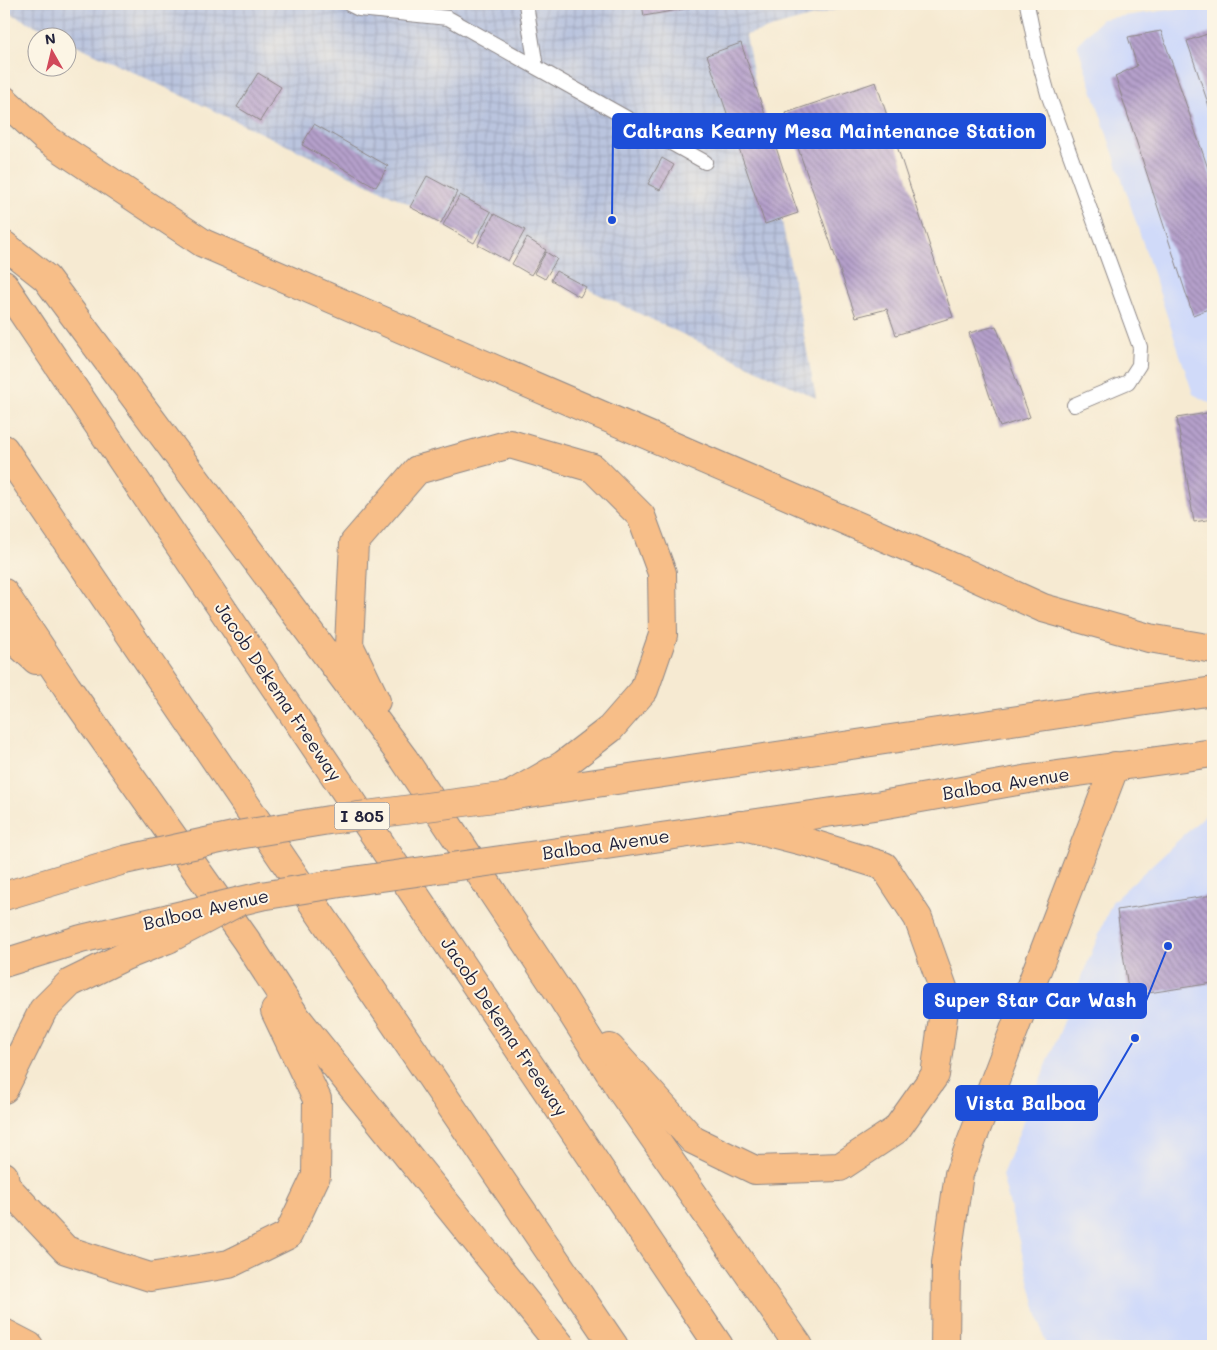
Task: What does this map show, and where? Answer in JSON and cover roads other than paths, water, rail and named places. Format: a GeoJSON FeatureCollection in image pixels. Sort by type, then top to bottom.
{"type":"FeatureCollection","features":[{"type":"Feature","properties":{"kind":"main road"},"geometry":{"type":"LineString","coordinates":[[4,100],[45,138],[203,243],[928,556],[1043,608],[1149,638],[1213,649]]}},
{"type":"Feature","properties":{"kind":"main road"},"geometry":{"type":"LineString","coordinates":[[4,245],[46,278],[404,759],[558,991],[622,1092],[799,1346]]}},
{"type":"Feature","properties":{"kind":"main road","name":"Jacob Dekema Freeway"},"geometry":{"type":"LineString","coordinates":[[4,286],[720,1346]]}},
{"type":"Feature","properties":{"kind":"main road"},"geometry":{"type":"LineString","coordinates":[[404,759],[349,645],[354,543],[417,470],[510,444],[593,468],[641,516],[662,573],[663,635],[644,690],[610,729],[563,765],[509,796]]}},
{"type":"Feature","properties":{"kind":"main road"},"geometry":{"type":"LineString","coordinates":[[4,449],[614,1346]]}},
{"type":"Feature","properties":{"kind":"main road"},"geometry":{"type":"LineString","coordinates":[[4,593],[67,687],[246,940],[296,1018],[561,1346]]}},
{"type":"Feature","properties":{"kind":"main road"},"geometry":{"type":"LineString","coordinates":[[4,631],[67,687]]}},
{"type":"Feature","properties":{"kind":"main road"},"geometry":{"type":"LineString","coordinates":[[4,896],[124,860],[238,835],[329,820],[509,796],[1213,691]]}},
{"type":"Feature","properties":{"kind":"main road","name":"Balboa Avenue"},"geometry":{"type":"LineString","coordinates":[[4,963],[81,939],[168,929],[238,902],[261,896],[881,805],[1115,766],[1213,753]]}},
{"type":"Feature","properties":{"kind":"main road"},"geometry":{"type":"LineString","coordinates":[[945,1346],[946,1263],[959,1174],[1115,766]]}},
{"type":"Feature","properties":{"kind":"main road"},"geometry":{"type":"LineString","coordinates":[[558,991],[693,1140],[755,1170],[840,1167],[896,1130],[935,1075],[946,996],[918,918],[884,866],[810,843],[740,825]]}},
{"type":"Feature","properties":{"kind":"main road"},"geometry":{"type":"LineString","coordinates":[[4,1089],[43,1010],[70,983],[125,956],[168,929]]}},
{"type":"Feature","properties":{"kind":"main road"},"geometry":{"type":"LineString","coordinates":[[4,1176],[5,1186],[66,1250],[150,1277],[229,1264],[288,1235],[316,1176],[317,1099],[269,1000],[246,940]]}},
{"type":"Feature","properties":{"kind":"main road"},"geometry":{"type":"LineString","coordinates":[[4,1333],[29,1346]]}},
{"type":"Feature","properties":{"kind":"lane"},"geometry":{"type":"LineString","coordinates":[[348,4],[359,9],[448,18],[705,162]]}},
{"type":"Feature","properties":{"kind":"lane"},"geometry":{"type":"LineString","coordinates":[[526,4],[536,67]]}},
{"type":"Feature","properties":{"kind":"lane"},"geometry":{"type":"LineString","coordinates":[[1027,4],[1037,54],[1048,94],[1140,347],[1139,366],[1128,382],[1074,404]]}},
{"type":"Feature","properties":{"kind":"place","name":"Caltrans Kearny Mesa Maintenance Station"},"geometry":{"type":"Point","coordinates":[612,220]}},
{"type":"Feature","properties":{"kind":"place","name":"Super Star Car Wash"},"geometry":{"type":"Point","coordinates":[1168,946]}},
{"type":"Feature","properties":{"kind":"place","name":"Vista Balboa"},"geometry":{"type":"Point","coordinates":[1135,1038]}}]}
